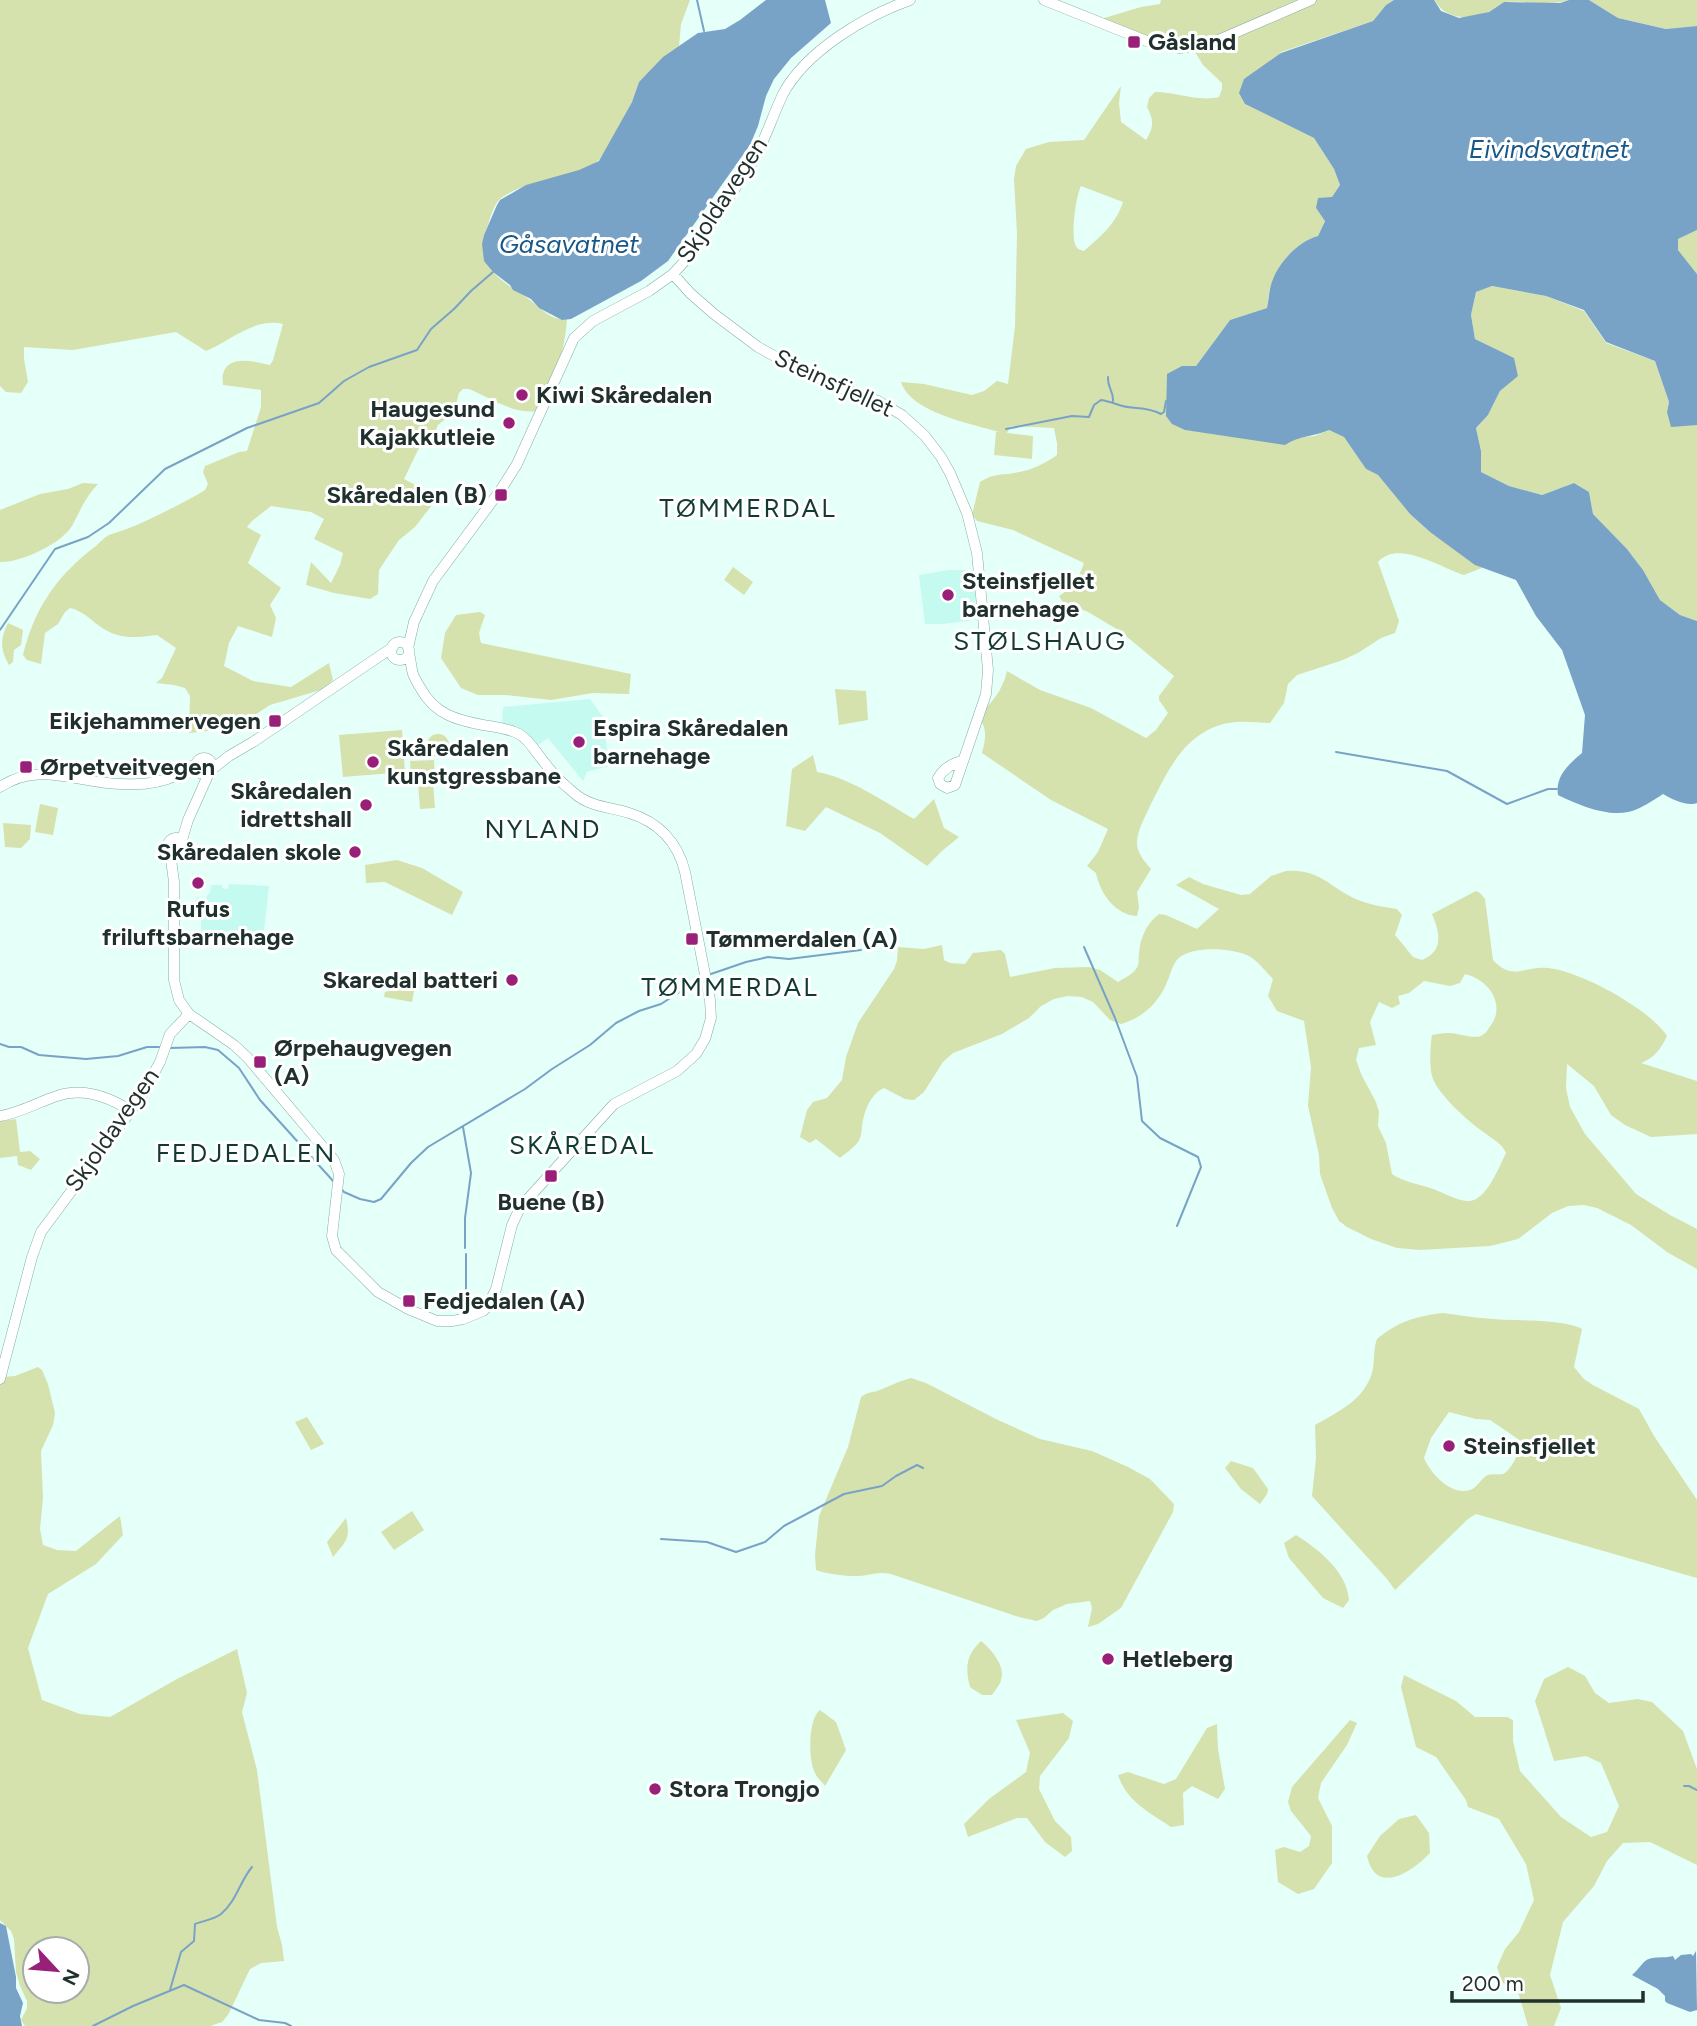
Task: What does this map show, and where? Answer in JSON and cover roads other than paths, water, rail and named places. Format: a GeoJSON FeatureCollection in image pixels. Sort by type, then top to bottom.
{"type":"FeatureCollection","features":[{"type":"Feature","properties":{"kind":"street","name":"Skjoldavegen"},"geometry":{"type":"LineString","coordinates":[[203,769],[253,742],[395,645],[414,622],[433,581],[511,475],[574,338],[593,321],[649,291],[673,274],[691,254],[752,163],[784,93],[800,70],[847,31],[910,0]]}},
{"type":"Feature","properties":{"kind":"street"},"geometry":{"type":"LineString","coordinates":[[1044,0],[1149,41],[1180,48],[1209,44],[1311,0]]}},
{"type":"Feature","properties":{"kind":"street","name":"Steinsfjellet"},"geometry":{"type":"LineString","coordinates":[[673,274],[714,314],[758,347],[814,376],[895,410],[920,430],[941,457],[967,513],[975,543],[988,670],[986,694],[963,761]]}},
{"type":"Feature","properties":{"kind":"street","name":"Skjoldavegen"},"geometry":{"type":"LineString","coordinates":[[409,650],[414,622]]}},
{"type":"Feature","properties":{"kind":"street"},"geometry":{"type":"LineString","coordinates":[[0,787],[36,773],[121,785],[153,782],[203,769],[201,790],[188,820],[178,839],[167,843],[174,853],[174,980],[179,1000],[189,1014],[247,1057],[334,1160],[340,1174],[332,1236],[340,1256],[378,1292],[425,1317],[443,1322],[452,1321],[473,1315],[487,1307],[493,1296],[512,1225],[519,1210],[582,1137],[614,1104],[677,1072],[696,1054],[711,1018],[710,1000],[685,873],[678,853],[662,830],[629,813],[593,804],[577,796],[519,734],[504,728],[459,721],[443,713],[426,698],[413,674],[392,653],[395,645],[404,643],[409,650],[413,674]]}},
{"type":"Feature","properties":{"kind":"street"},"geometry":{"type":"LineString","coordinates":[[397,659],[405,658],[409,650]]}},
{"type":"Feature","properties":{"kind":"street","name":"Skjoldavegen"},"geometry":{"type":"LineString","coordinates":[[372,663],[397,659]]}},
{"type":"Feature","properties":{"kind":"street","name":"Skjoldavegen"},"geometry":{"type":"LineString","coordinates":[[0,1379],[41,1232],[131,1111],[150,1082],[168,1039],[189,1014]]}},
{"type":"Feature","properties":{"kind":"street"},"geometry":{"type":"LineString","coordinates":[[0,1116],[70,1093],[110,1099],[131,1111]]}},
{"type":"Feature","properties":{"kind":"water","name":"Gåsavatnet"},"geometry":{"type":"Polygon","coordinates":[[[766,0],[825,0],[831,23],[791,58],[774,79],[750,145],[668,261],[641,281],[571,319],[562,320],[513,290],[493,272],[484,261],[482,244],[500,200],[526,185],[579,170],[599,161],[632,102],[639,82],[663,57],[698,33],[725,29],[766,0]]]}},
{"type":"Feature","properties":{"kind":"water","name":"Eivindsvatnet"},"geometry":{"type":"Polygon","coordinates":[[[1394,0],[1434,0],[1441,11],[1459,18],[1489,12],[1504,2],[1560,3],[1589,0],[1618,18],[1666,29],[1697,26],[1697,230],[1678,239],[1678,250],[1697,274],[1697,425],[1671,427],[1667,412],[1669,402],[1655,361],[1606,342],[1584,310],[1546,296],[1492,286],[1476,292],[1471,315],[1475,339],[1514,358],[1518,376],[1500,391],[1488,415],[1476,428],[1481,451],[1481,472],[1509,486],[1542,495],[1574,483],[1589,492],[1593,514],[1627,549],[1660,600],[1680,615],[1697,621],[1697,803],[1684,803],[1663,794],[1632,811],[1611,813],[1583,806],[1558,795],[1561,776],[1582,753],[1585,715],[1562,650],[1536,616],[1516,580],[1475,565],[1430,532],[1410,514],[1378,475],[1366,469],[1344,437],[1329,430],[1296,439],[1285,445],[1185,430],[1172,424],[1166,416],[1167,374],[1182,366],[1196,366],[1230,320],[1267,308],[1272,282],[1280,265],[1297,247],[1318,236],[1325,221],[1316,208],[1318,198],[1332,197],[1340,185],[1334,169],[1314,138],[1245,104],[1239,93],[1244,79],[1281,53],[1373,21],[1386,5],[1394,0]]]}},
{"type":"Feature","properties":{"kind":"water"},"geometry":{"type":"Polygon","coordinates":[[[0,1923],[6,1926],[16,1988],[23,2005],[20,2016],[22,2026],[0,2026],[0,1923]]]}},
{"type":"Feature","properties":{"kind":"water"},"geometry":{"type":"Polygon","coordinates":[[[1696,1951],[1697,2010],[1690,2012],[1667,2003],[1665,1996],[1658,1989],[1632,1975],[1650,1959],[1673,1956],[1675,1960],[1681,1955],[1693,1956],[1696,1951]]]}},
{"type":"Feature","properties":{"kind":"waterway"},"geometry":{"type":"LineString","coordinates":[[697,0],[704,31]]}},
{"type":"Feature","properties":{"kind":"waterway"},"geometry":{"type":"LineString","coordinates":[[0,630],[55,549],[88,537],[109,523],[165,469],[247,428],[319,403],[344,381],[369,367],[417,350],[431,329],[493,272]]}},
{"type":"Feature","properties":{"kind":"waterway"},"geometry":{"type":"LineString","coordinates":[[1108,377],[1113,401]]}},
{"type":"Feature","properties":{"kind":"waterway"},"geometry":{"type":"LineString","coordinates":[[1006,429],[1072,416],[1089,417],[1094,405],[1101,400],[1161,414],[1166,401]]}},
{"type":"Feature","properties":{"kind":"waterway"},"geometry":{"type":"LineString","coordinates":[[1336,752],[1447,771],[1507,804],[1548,789],[1557,789]]}},
{"type":"Feature","properties":{"kind":"waterway"},"geometry":{"type":"LineString","coordinates":[[1084,947],[1137,1077],[1142,1121],[1160,1138],[1198,1157],[1201,1167],[1177,1226]]}},
{"type":"Feature","properties":{"kind":"waterway"},"geometry":{"type":"LineString","coordinates":[[708,975],[768,957],[789,959],[861,950]]}},
{"type":"Feature","properties":{"kind":"waterway"},"geometry":{"type":"LineString","coordinates":[[341,1188],[360,1199],[374,1202],[381,1199],[428,1147],[525,1089],[590,1045],[616,1023],[639,1011],[661,1004],[703,977]]}},
{"type":"Feature","properties":{"kind":"waterway"},"geometry":{"type":"LineString","coordinates":[[0,1044],[21,1047],[39,1055],[86,1059],[118,1056],[147,1047],[161,1047]]}},
{"type":"Feature","properties":{"kind":"waterway"},"geometry":{"type":"LineString","coordinates":[[170,1048],[205,1047],[218,1050],[239,1068],[260,1100],[334,1182]]}},
{"type":"Feature","properties":{"kind":"waterway"},"geometry":{"type":"LineString","coordinates":[[463,1127],[471,1173],[465,1218],[465,1248]]}},
{"type":"Feature","properties":{"kind":"waterway"},"geometry":{"type":"LineString","coordinates":[[466,1254],[466,1299],[469,1307]]}},
{"type":"Feature","properties":{"kind":"waterway"},"geometry":{"type":"LineString","coordinates":[[661,1539],[707,1542],[736,1552],[765,1542],[784,1526],[844,1494],[882,1486],[917,1465],[923,1468]]}},
{"type":"Feature","properties":{"kind":"waterway"},"geometry":{"type":"LineString","coordinates":[[1684,1786],[1697,1790]]}},
{"type":"Feature","properties":{"kind":"waterway"},"geometry":{"type":"LineString","coordinates":[[170,1990],[181,1952],[194,1941],[195,1924],[221,1914],[252,1867]]}},
{"type":"Feature","properties":{"kind":"waterway"},"geometry":{"type":"LineString","coordinates":[[93,2026],[184,1985],[259,2020],[291,2026]]}},
{"type":"Feature","properties":{"kind":"place","name":"Gåsland"},"geometry":{"type":"Point","coordinates":[1134,42]}},
{"type":"Feature","properties":{"kind":"place","name":"Kiwi Skåredalen"},"geometry":{"type":"Point","coordinates":[522,395]}},
{"type":"Feature","properties":{"kind":"place","name":"Haugesund Kajakkutleie"},"geometry":{"type":"Point","coordinates":[509,423]}},
{"type":"Feature","properties":{"kind":"place","name":"Skåredalen (B)"},"geometry":{"type":"Point","coordinates":[501,495]}},
{"type":"Feature","properties":{"kind":"place","name":"Steinsfjellet barnehage"},"geometry":{"type":"Point","coordinates":[948,595]}},
{"type":"Feature","properties":{"kind":"place","name":"Eikjehammervegen"},"geometry":{"type":"Point","coordinates":[275,721]}},
{"type":"Feature","properties":{"kind":"place","name":"Espira Skåredalen barnehage"},"geometry":{"type":"Point","coordinates":[579,742]}},
{"type":"Feature","properties":{"kind":"place","name":"Skåredalen kunstgressbane"},"geometry":{"type":"Point","coordinates":[373,762]}},
{"type":"Feature","properties":{"kind":"place","name":"Ørpetveitvegen"},"geometry":{"type":"Point","coordinates":[26,767]}},
{"type":"Feature","properties":{"kind":"place","name":"Skåredalen idrettshall"},"geometry":{"type":"Point","coordinates":[366,805]}},
{"type":"Feature","properties":{"kind":"place","name":"Skåredalen skole"},"geometry":{"type":"Point","coordinates":[355,852]}},
{"type":"Feature","properties":{"kind":"place","name":"Rufus friluftsbarnehage"},"geometry":{"type":"Point","coordinates":[198,883]}},
{"type":"Feature","properties":{"kind":"place","name":"Tømmerdalen (A)"},"geometry":{"type":"Point","coordinates":[692,939]}},
{"type":"Feature","properties":{"kind":"place","name":"Skaredal batteri"},"geometry":{"type":"Point","coordinates":[512,980]}},
{"type":"Feature","properties":{"kind":"place","name":"Ørpehaugvegen (A)"},"geometry":{"type":"Point","coordinates":[260,1062]}},
{"type":"Feature","properties":{"kind":"place","name":"Buene (B)"},"geometry":{"type":"Point","coordinates":[551,1176]}},
{"type":"Feature","properties":{"kind":"place","name":"Fedjedalen (A)"},"geometry":{"type":"Point","coordinates":[409,1301]}},
{"type":"Feature","properties":{"kind":"place","name":"Steinsfjellet"},"geometry":{"type":"Point","coordinates":[1449,1446]}},
{"type":"Feature","properties":{"kind":"place","name":"Hetleberg"},"geometry":{"type":"Point","coordinates":[1108,1659]}},
{"type":"Feature","properties":{"kind":"place","name":"Stora Trongjo"},"geometry":{"type":"Point","coordinates":[655,1789]}},
{"type":"Feature","properties":{"kind":"district","name":"TØMMERDAL"},"geometry":{"type":"Point","coordinates":[748,508]}},
{"type":"Feature","properties":{"kind":"district","name":"STØLSHAUG"},"geometry":{"type":"Point","coordinates":[1040,641]}},
{"type":"Feature","properties":{"kind":"district","name":"NYLAND"},"geometry":{"type":"Point","coordinates":[543,829]}},
{"type":"Feature","properties":{"kind":"district","name":"TØMMERDAL"},"geometry":{"type":"Point","coordinates":[730,987]}},
{"type":"Feature","properties":{"kind":"district","name":"SKÅREDAL"},"geometry":{"type":"Point","coordinates":[582,1145]}},
{"type":"Feature","properties":{"kind":"district","name":"FEDJEDALEN"},"geometry":{"type":"Point","coordinates":[246,1153]}}]}
